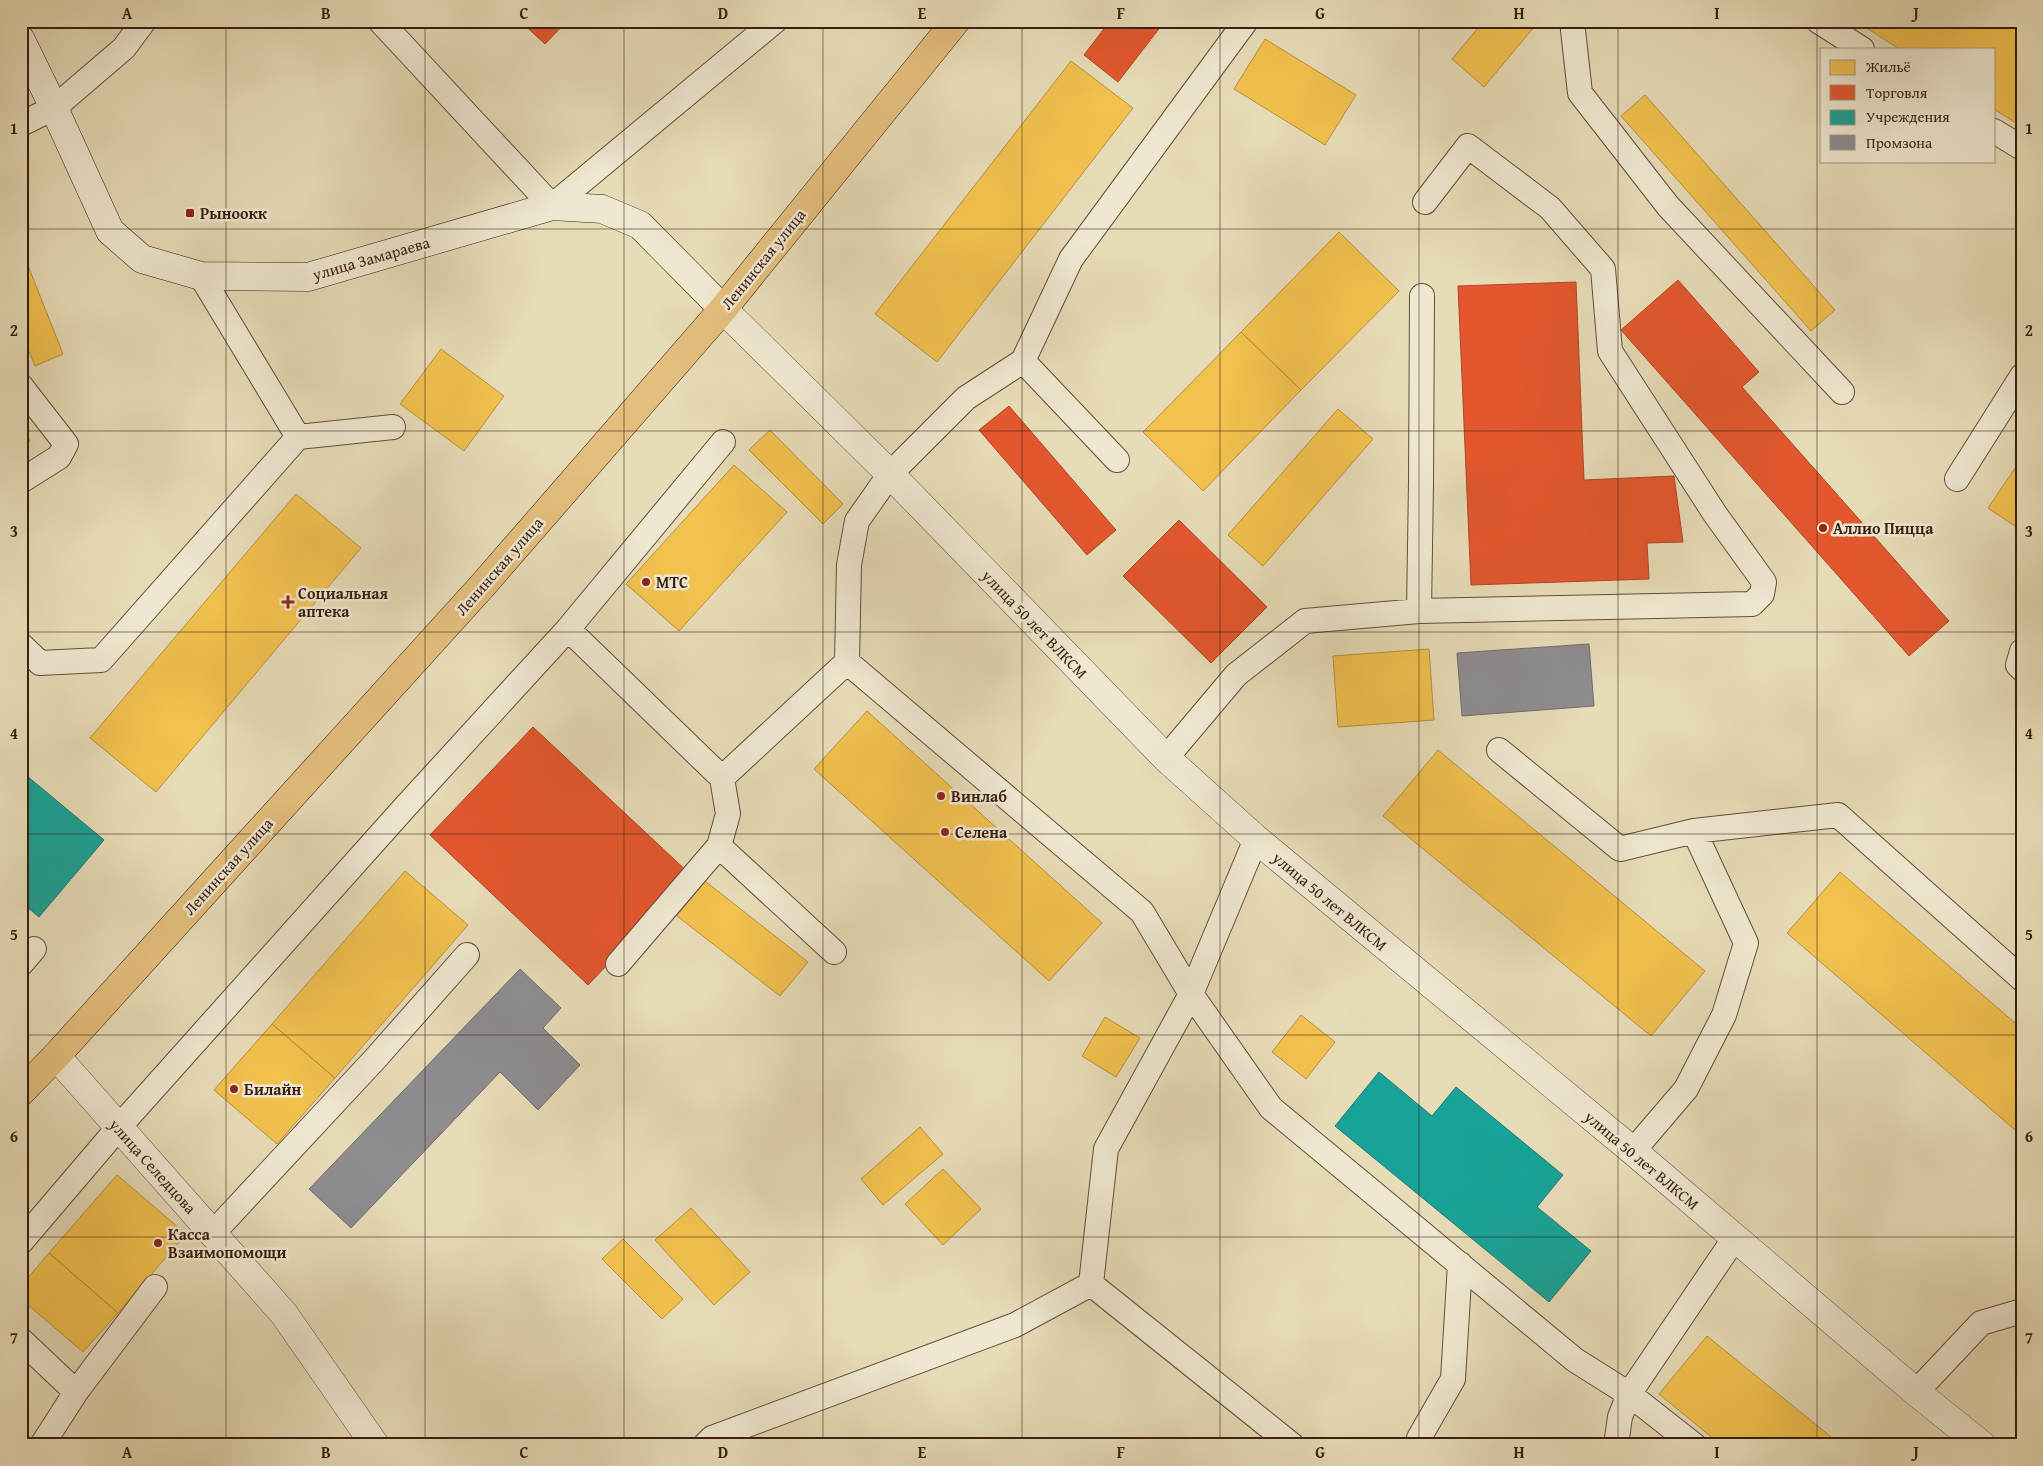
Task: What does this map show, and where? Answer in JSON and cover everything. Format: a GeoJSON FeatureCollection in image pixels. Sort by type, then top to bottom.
{"type":"FeatureCollection","features":[{"type":"Feature","properties":{"kind":"main road","name":"Ленинская улица"},"geometry":{"type":"LineString","coordinates":[[21,1092],[56,1056],[483,585],[722,309],[956,21]]}},
{"type":"Feature","properties":{"kind":"street","name":"улица Замараева"},"geometry":{"type":"LineString","coordinates":[[21,40],[110,231],[142,259],[201,276],[308,277],[552,206],[602,209],[640,225],[722,309]]}},
{"type":"Feature","properties":{"kind":"street","name":"улица 50 лет ВЛКСМ"},"geometry":{"type":"LineString","coordinates":[[722,309],[890,474],[1166,758],[1256,839],[1633,1151],[1734,1239],[1982,1445]]}},
{"type":"Feature","properties":{"kind":"street","name":"улица Селедцова"},"geometry":{"type":"LineString","coordinates":[[56,1056],[284,1314],[375,1445]]}},
{"type":"Feature","properties":{"kind":"lane"},"geometry":{"type":"LineString","coordinates":[[21,124],[54,108],[124,48],[144,21]]}},
{"type":"Feature","properties":{"kind":"lane"},"geometry":{"type":"LineString","coordinates":[[380,21],[552,206],[775,21]]}},
{"type":"Feature","properties":{"kind":"lane"},"geometry":{"type":"LineString","coordinates":[[1572,21],[1580,93],[1668,206],[1842,392]]}},
{"type":"Feature","properties":{"kind":"lane"},"geometry":{"type":"LineString","coordinates":[[1818,21],[1860,48]]}},
{"type":"Feature","properties":{"kind":"lane"},"geometry":{"type":"LineString","coordinates":[[722,778],[847,662],[849,565],[856,521],[890,474],[966,398],[1023,361],[1071,259],[1240,23]]}},
{"type":"Feature","properties":{"kind":"lane"},"geometry":{"type":"LineString","coordinates":[[1996,132],[2022,148]]}},
{"type":"Feature","properties":{"kind":"lane"},"geometry":{"type":"LineString","coordinates":[[1166,758],[1236,675],[1305,621],[1418,611],[1752,604],[1762,594],[1764,582],[1715,514],[1610,351],[1602,269],[1550,208],[1468,146],[1425,202]]}},
{"type":"Feature","properties":{"kind":"lane"},"geometry":{"type":"LineString","coordinates":[[201,276],[298,437]]}},
{"type":"Feature","properties":{"kind":"lane"},"geometry":{"type":"LineString","coordinates":[[1418,611],[1422,473],[1422,296]]}},
{"type":"Feature","properties":{"kind":"lane"},"geometry":{"type":"LineString","coordinates":[[1023,361],[1117,460]]}},
{"type":"Feature","properties":{"kind":"lane"},"geometry":{"type":"LineString","coordinates":[[1958,479],[2022,376]]}},
{"type":"Feature","properties":{"kind":"lane"},"geometry":{"type":"LineString","coordinates":[[21,386],[66,444],[59,457],[21,481]]}},
{"type":"Feature","properties":{"kind":"lane"},"geometry":{"type":"LineString","coordinates":[[21,646],[40,663],[101,660],[298,437],[392,426]]}},
{"type":"Feature","properties":{"kind":"lane"},"geometry":{"type":"LineString","coordinates":[[21,1242],[119,1127],[406,806],[568,629],[722,442]]}},
{"type":"Feature","properties":{"kind":"lane"},"geometry":{"type":"LineString","coordinates":[[568,629],[722,778],[728,814],[719,846],[618,964]]}},
{"type":"Feature","properties":{"kind":"lane"},"geometry":{"type":"LineString","coordinates":[[2022,651],[2018,664],[2022,668]]}},
{"type":"Feature","properties":{"kind":"lane"},"geometry":{"type":"LineString","coordinates":[[847,662],[1142,912],[1191,994],[1271,1108],[1575,1360],[1629,1394],[1694,1445]]}},
{"type":"Feature","properties":{"kind":"lane"},"geometry":{"type":"LineString","coordinates":[[1499,750],[1620,849],[1694,831],[1838,815],[2022,979]]}},
{"type":"Feature","properties":{"kind":"lane"},"geometry":{"type":"LineString","coordinates":[[1633,1151],[1686,1089],[1724,1015],[1746,943],[1694,831]]}},
{"type":"Feature","properties":{"kind":"lane"},"geometry":{"type":"LineString","coordinates":[[1091,1284],[1106,1149],[1191,994],[1256,839]]}},
{"type":"Feature","properties":{"kind":"lane"},"geometry":{"type":"LineString","coordinates":[[719,846],[834,952]]}},
{"type":"Feature","properties":{"kind":"lane"},"geometry":{"type":"LineString","coordinates":[[213,1233],[375,1059],[466,955]]}},
{"type":"Feature","properties":{"kind":"lane"},"geometry":{"type":"LineString","coordinates":[[1616,1445],[1620,1417],[1629,1394],[1734,1239]]}},
{"type":"Feature","properties":{"kind":"lane"},"geometry":{"type":"LineString","coordinates":[[1416,1443],[1453,1378],[1460,1264]]}},
{"type":"Feature","properties":{"kind":"lane"},"geometry":{"type":"LineString","coordinates":[[706,1445],[712,1438],[1015,1325],[1091,1284]]}},
{"type":"Feature","properties":{"kind":"lane"},"geometry":{"type":"LineString","coordinates":[[1091,1284],[1292,1445]]}},
{"type":"Feature","properties":{"kind":"lane"},"geometry":{"type":"LineString","coordinates":[[44,1444],[76,1392],[155,1287]]}},
{"type":"Feature","properties":{"kind":"lane"},"geometry":{"type":"LineString","coordinates":[[1916,1392],[1981,1324],[2022,1311]]}},
{"type":"Feature","properties":{"kind":"lane"},"geometry":{"type":"LineString","coordinates":[[21,1340],[76,1392]]}},
{"type":"Feature","properties":{"kind":"building: Жильё"},"geometry":{"type":"Polygon","coordinates":[[[1484,21],[1539,21],[1484,87],[1452,59],[1484,21]]]}},
{"type":"Feature","properties":{"kind":"building: Жильё"},"geometry":{"type":"Polygon","coordinates":[[[1856,21],[2022,21],[2022,127],[1996,110],[1996,48],[1897,48],[1856,21]]]}},
{"type":"Feature","properties":{"kind":"building: Жильё"},"geometry":{"type":"Polygon","coordinates":[[[1265,39],[1356,95],[1325,145],[1234,89],[1265,39]]]}},
{"type":"Feature","properties":{"kind":"building: Жильё"},"geometry":{"type":"Polygon","coordinates":[[[1071,61],[1133,108],[937,362],[875,314],[1071,61]]]}},
{"type":"Feature","properties":{"kind":"building: Жильё"},"geometry":{"type":"Polygon","coordinates":[[[1645,95],[1835,310],[1811,331],[1621,116],[1645,95]]]}},
{"type":"Feature","properties":{"kind":"building: Жильё"},"geometry":{"type":"Polygon","coordinates":[[[1339,232],[1399,291],[1301,390],[1241,332],[1339,232]]]}},
{"type":"Feature","properties":{"kind":"building: Жильё"},"geometry":{"type":"Polygon","coordinates":[[[27,263],[63,354],[35,366],[21,332],[21,265],[27,263]]]}},
{"type":"Feature","properties":{"kind":"building: Жильё"},"geometry":{"type":"Polygon","coordinates":[[[1241,332],[1301,390],[1203,491],[1143,432],[1241,332]]]}},
{"type":"Feature","properties":{"kind":"building: Жильё"},"geometry":{"type":"Polygon","coordinates":[[[441,349],[504,396],[464,451],[400,404],[441,349]]]}},
{"type":"Feature","properties":{"kind":"building: Жильё"},"geometry":{"type":"Polygon","coordinates":[[[1338,409],[1373,439],[1263,566],[1228,535],[1338,409]]]}},
{"type":"Feature","properties":{"kind":"building: Жильё"},"geometry":{"type":"Polygon","coordinates":[[[21,426],[30,441],[21,447],[21,426]]]}},
{"type":"Feature","properties":{"kind":"building: Жильё"},"geometry":{"type":"Polygon","coordinates":[[[770,430],[843,504],[823,524],[749,450],[770,430]]]}},
{"type":"Feature","properties":{"kind":"building: Жильё"},"geometry":{"type":"Polygon","coordinates":[[[2022,458],[2022,531],[1988,508],[2022,458]]]}},
{"type":"Feature","properties":{"kind":"building: Жильё"},"geometry":{"type":"Polygon","coordinates":[[[734,465],[787,512],[679,631],[626,584],[734,465]]]}},
{"type":"Feature","properties":{"kind":"building: Жильё"},"geometry":{"type":"Polygon","coordinates":[[[296,494],[361,548],[156,792],[90,738],[296,494]]]}},
{"type":"Feature","properties":{"kind":"building: Жильё"},"geometry":{"type":"Polygon","coordinates":[[[1429,649],[1434,720],[1338,727],[1333,656],[1429,649]]]}},
{"type":"Feature","properties":{"kind":"building: Жильё"},"geometry":{"type":"Polygon","coordinates":[[[867,711],[1102,923],[1049,981],[814,769],[867,711]]]}},
{"type":"Feature","properties":{"kind":"building: Жильё"},"geometry":{"type":"Polygon","coordinates":[[[1438,750],[1705,971],[1651,1036],[1383,816],[1438,750]]]}},
{"type":"Feature","properties":{"kind":"building: Жильё"},"geometry":{"type":"Polygon","coordinates":[[[405,871],[468,925],[335,1078],[272,1024],[405,871]]]}},
{"type":"Feature","properties":{"kind":"building: Жильё"},"geometry":{"type":"Polygon","coordinates":[[[1840,872],[2022,1029],[2022,1136],[1787,933],[1840,872]]]}},
{"type":"Feature","properties":{"kind":"building: Жильё"},"geometry":{"type":"Polygon","coordinates":[[[705,881],[808,962],[780,996],[677,916],[705,881]]]}},
{"type":"Feature","properties":{"kind":"building: Жильё"},"geometry":{"type":"Polygon","coordinates":[[[1301,1015],[1335,1042],[1306,1079],[1272,1052],[1301,1015]]]}},
{"type":"Feature","properties":{"kind":"building: Жильё"},"geometry":{"type":"Polygon","coordinates":[[[1105,1017],[1140,1038],[1116,1077],[1082,1056],[1105,1017]]]}},
{"type":"Feature","properties":{"kind":"building: Жильё"},"geometry":{"type":"Polygon","coordinates":[[[272,1024],[335,1078],[277,1144],[214,1090],[272,1024]]]}},
{"type":"Feature","properties":{"kind":"building: Жильё"},"geometry":{"type":"Polygon","coordinates":[[[920,1127],[943,1154],[883,1205],[861,1179],[920,1127]]]}},
{"type":"Feature","properties":{"kind":"building: Жильё"},"geometry":{"type":"Polygon","coordinates":[[[943,1169],[981,1209],[943,1245],[905,1204],[943,1169]]]}},
{"type":"Feature","properties":{"kind":"building: Жильё"},"geometry":{"type":"Polygon","coordinates":[[[117,1175],[186,1234],[118,1313],[49,1253],[117,1175]]]}},
{"type":"Feature","properties":{"kind":"building: Жильё"},"geometry":{"type":"Polygon","coordinates":[[[691,1208],[750,1272],[714,1305],[655,1240],[691,1208]]]}},
{"type":"Feature","properties":{"kind":"building: Жильё"},"geometry":{"type":"Polygon","coordinates":[[[623,1239],[683,1299],[662,1319],[602,1259],[623,1239]]]}},
{"type":"Feature","properties":{"kind":"building: Жильё"},"geometry":{"type":"Polygon","coordinates":[[[49,1253],[118,1313],[83,1352],[21,1299],[21,1286],[49,1253]]]}},
{"type":"Feature","properties":{"kind":"building: Жильё"},"geometry":{"type":"Polygon","coordinates":[[[1707,1336],[1841,1445],[1721,1445],[1659,1394],[1707,1336]]]}},
{"type":"Feature","properties":{"kind":"building: Торговля"},"geometry":{"type":"Polygon","coordinates":[[[520,21],[567,21],[545,44],[520,21]]]}},
{"type":"Feature","properties":{"kind":"building: Торговля"},"geometry":{"type":"Polygon","coordinates":[[[1110,21],[1165,21],[1118,82],[1084,55],[1110,21]]]}},
{"type":"Feature","properties":{"kind":"building: Торговля"},"geometry":{"type":"Polygon","coordinates":[[[1678,280],[1759,372],[1742,387],[1949,621],[1909,656],[1621,330],[1678,280]]]}},
{"type":"Feature","properties":{"kind":"building: Торговля"},"geometry":{"type":"Polygon","coordinates":[[[1576,282],[1584,480],[1674,476],[1683,542],[1647,543],[1649,579],[1471,585],[1458,286],[1576,282]]]}},
{"type":"Feature","properties":{"kind":"building: Торговля"},"geometry":{"type":"Polygon","coordinates":[[[1009,406],[1116,530],[1087,555],[979,430],[1009,406]]]}},
{"type":"Feature","properties":{"kind":"building: Торговля"},"geometry":{"type":"Polygon","coordinates":[[[1179,520],[1267,607],[1211,663],[1123,576],[1179,520]]]}},
{"type":"Feature","properties":{"kind":"building: Торговля"},"geometry":{"type":"Polygon","coordinates":[[[533,727],[692,876],[588,985],[430,835],[533,727]]]}},
{"type":"Feature","properties":{"kind":"building: Учреждения"},"geometry":{"type":"Polygon","coordinates":[[[21,771],[104,840],[39,917],[21,902],[21,771]]]}},
{"type":"Feature","properties":{"kind":"building: Учреждения"},"geometry":{"type":"Polygon","coordinates":[[[1379,1072],[1432,1116],[1456,1087],[1563,1175],[1537,1207],[1591,1251],[1549,1302],[1335,1126],[1379,1072]]]}},
{"type":"Feature","properties":{"kind":"building: Промзона"},"geometry":{"type":"Polygon","coordinates":[[[1589,644],[1594,706],[1462,716],[1457,653],[1589,644]]]}},
{"type":"Feature","properties":{"kind":"building: Промзона"},"geometry":{"type":"Polygon","coordinates":[[[520,969],[561,1008],[543,1028],[580,1065],[538,1110],[500,1072],[351,1228],[309,1189],[520,969]]]}},
{"type":"Feature","properties":{"kind":"place","name":"Рыноокк"},"geometry":{"type":"Point","coordinates":[190,213]}},
{"type":"Feature","properties":{"kind":"place","name":"Аллио Пицца"},"geometry":{"type":"Point","coordinates":[1823,528]}},
{"type":"Feature","properties":{"kind":"place","name":"МТС"},"geometry":{"type":"Point","coordinates":[646,582]}},
{"type":"Feature","properties":{"kind":"place","name":"Социальная аптека"},"geometry":{"type":"Point","coordinates":[288,602]}},
{"type":"Feature","properties":{"kind":"place","name":"Винлаб"},"geometry":{"type":"Point","coordinates":[941,796]}},
{"type":"Feature","properties":{"kind":"place","name":"Селена"},"geometry":{"type":"Point","coordinates":[945,832]}},
{"type":"Feature","properties":{"kind":"place","name":"Билайн"},"geometry":{"type":"Point","coordinates":[234,1089]}},
{"type":"Feature","properties":{"kind":"place","name":"Касса Взаимопомощи"},"geometry":{"type":"Point","coordinates":[158,1243]}}]}
